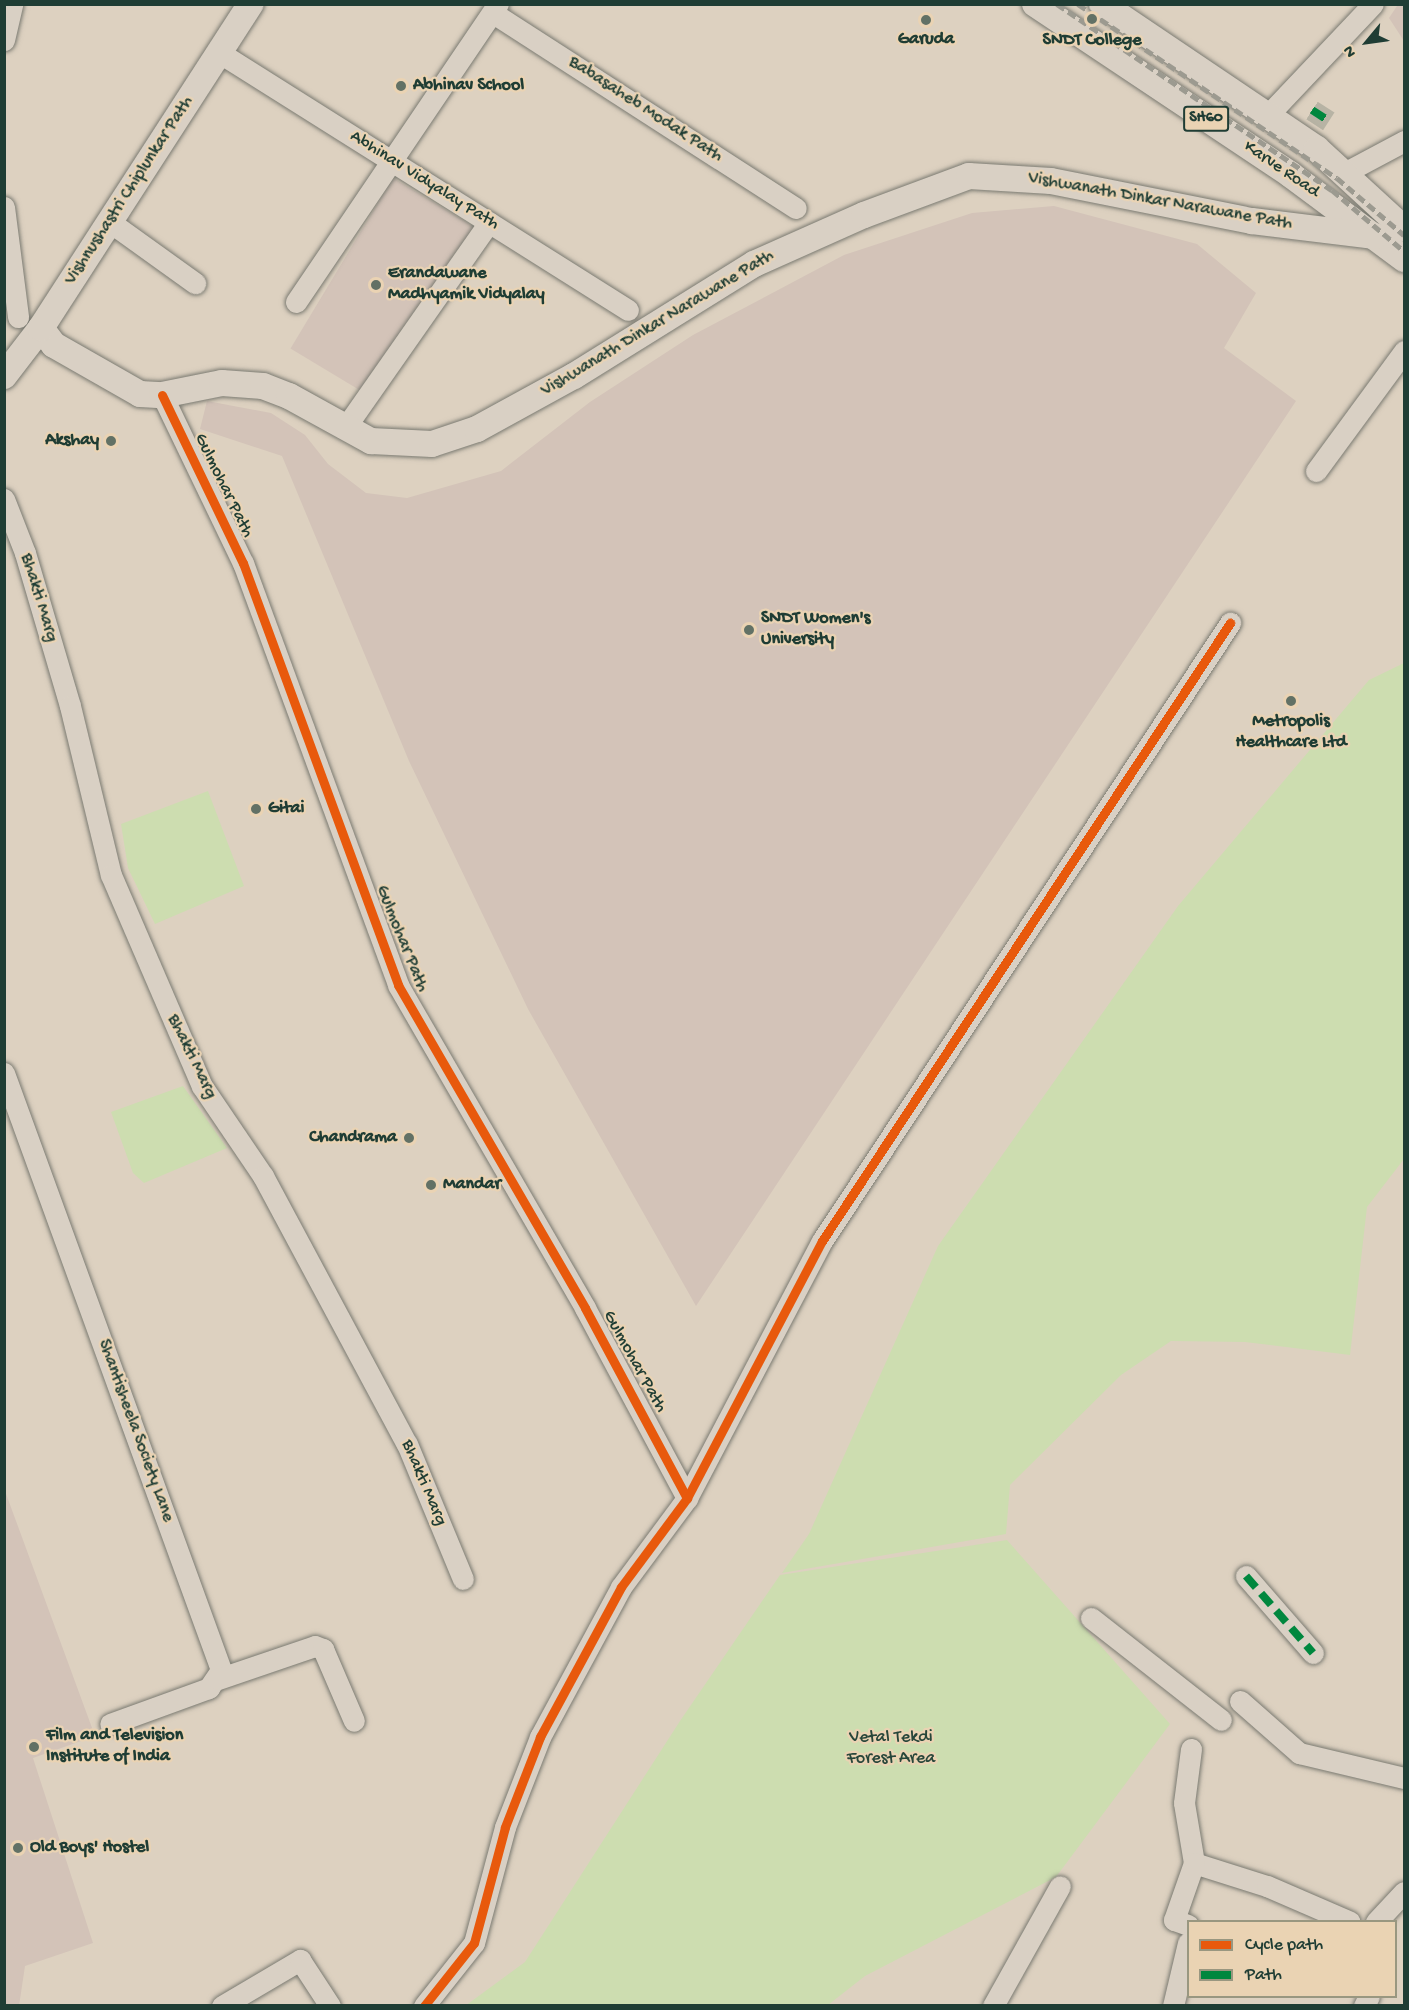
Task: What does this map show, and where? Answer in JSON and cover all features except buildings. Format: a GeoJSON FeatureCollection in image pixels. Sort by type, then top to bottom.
{"type":"FeatureCollection","features":[{"type":"Feature","properties":{"kind":"main road","name":"Vishnushastri Chiplunkar Path"},"geometry":{"type":"LineString","coordinates":[[4,376],[40,328],[251,4]]}},
{"type":"Feature","properties":{"kind":"main road","name":"Karve Road"},"geometry":{"type":"LineString","coordinates":[[1035,4],[1291,175],[1404,259]]}},
{"type":"Feature","properties":{"kind":"main road","name":"Karve Road"},"geometry":{"type":"LineString","coordinates":[[1102,4],[1346,172],[1400,219]]}},
{"type":"Feature","properties":{"kind":"main road","name":"Vishwanath Dinkar Narawane Path"},"geometry":{"type":"LineString","coordinates":[[162,395],[222,383],[263,386],[289,396],[371,441],[432,444],[477,429],[574,376],[754,264],[864,215],[969,176],[1051,181],[1252,221],[1375,236]]}},
{"type":"Feature","properties":{"kind":"main road"},"geometry":{"type":"LineString","coordinates":[[40,328],[64,331],[148,380],[162,395]]}},
{"type":"Feature","properties":{"kind":"street"},"geometry":{"type":"LineString","coordinates":[[4,40],[12,4]]}},
{"type":"Feature","properties":{"kind":"street"},"geometry":{"type":"LineString","coordinates":[[1267,116],[1373,4]]}},
{"type":"Feature","properties":{"kind":"street"},"geometry":{"type":"LineString","coordinates":[[296,302],[496,9]]}},
{"type":"Feature","properties":{"kind":"street","name":"Babasaheb Modak Path"},"geometry":{"type":"LineString","coordinates":[[496,9],[796,208]]}},
{"type":"Feature","properties":{"kind":"street","name":"Abhinav Vidyalay Path"},"geometry":{"type":"LineString","coordinates":[[220,53],[628,310]]}},
{"type":"Feature","properties":{"kind":"street"},"geometry":{"type":"LineString","coordinates":[[1346,172],[1404,141]]}},
{"type":"Feature","properties":{"kind":"street"},"geometry":{"type":"LineString","coordinates":[[4,207],[11,315],[40,328]]}},
{"type":"Feature","properties":{"kind":"street"},"geometry":{"type":"LineString","coordinates":[[110,222],[195,283]]}},
{"type":"Feature","properties":{"kind":"street"},"geometry":{"type":"LineString","coordinates":[[345,428],[489,222]]}},
{"type":"Feature","properties":{"kind":"street"},"geometry":{"type":"LineString","coordinates":[[1316,471],[1404,351]]}},
{"type":"Feature","properties":{"kind":"street","name":"Gulmohar Path"},"geometry":{"type":"LineString","coordinates":[[162,395],[243,563],[398,985],[585,1308],[687,1498]]}},
{"type":"Feature","properties":{"kind":"street","name":"Bhakti Marg"},"geometry":{"type":"LineString","coordinates":[[4,499],[25,553],[63,684],[111,875],[202,1086],[263,1176],[408,1444],[463,1579]]}},
{"type":"Feature","properties":{"kind":"street"},"geometry":{"type":"LineString","coordinates":[[424,2006],[474,1943],[505,1827],[540,1737],[621,1587],[687,1498],[822,1241],[1230,623]]}},
{"type":"Feature","properties":{"kind":"street","name":"Shantisheela Society Lane"},"geometry":{"type":"LineString","coordinates":[[4,1073],[221,1670],[218,1679]]}},
{"type":"Feature","properties":{"kind":"street"},"geometry":{"type":"LineString","coordinates":[[1246,1576],[1313,1653]]}},
{"type":"Feature","properties":{"kind":"street"},"geometry":{"type":"LineString","coordinates":[[1091,1618],[1221,1720]]}},
{"type":"Feature","properties":{"kind":"street"},"geometry":{"type":"LineString","coordinates":[[110,1724],[209,1688],[218,1679],[315,1646],[323,1649],[354,1721]]}},
{"type":"Feature","properties":{"kind":"street"},"geometry":{"type":"LineString","coordinates":[[1240,1701],[1299,1753],[1404,1778]]}},
{"type":"Feature","properties":{"kind":"street"},"geometry":{"type":"LineString","coordinates":[[1187,1925],[1174,1920],[1194,1863],[1184,1803],[1191,1749]]}},
{"type":"Feature","properties":{"kind":"street"},"geometry":{"type":"LineString","coordinates":[[1194,1863],[1267,1886],[1345,1920]]}},
{"type":"Feature","properties":{"kind":"street"},"geometry":{"type":"LineString","coordinates":[[993,2006],[1060,1886]]}},
{"type":"Feature","properties":{"kind":"street"},"geometry":{"type":"LineString","coordinates":[[1378,1920],[1404,1892]]}},
{"type":"Feature","properties":{"kind":"street"},"geometry":{"type":"LineString","coordinates":[[1173,2006],[1187,1947]]}},
{"type":"Feature","properties":{"kind":"street"},"geometry":{"type":"LineString","coordinates":[[222,2006],[300,1960],[330,2006]]}},
{"type":"Feature","properties":{"kind":"shaded area"},"geometry":{"type":"Polygon","coordinates":[[[1404,5],[1404,41],[1389,18],[1397,6],[1404,5]]]}},
{"type":"Feature","properties":{"kind":"shaded area","name":"Erandawane Madhyamik Vidyalay"},"geometry":{"type":"Polygon","coordinates":[[[393,178],[474,226],[371,397],[291,349],[393,178]]]}},
{"type":"Feature","properties":{"kind":"shaded area","name":"SNDT Women's University"},"geometry":{"type":"Polygon","coordinates":[[[1054,206],[1197,244],[1256,293],[1224,348],[1296,401],[696,1306],[528,1009],[409,761],[282,456],[200,429],[207,401],[271,413],[305,435],[328,464],[366,493],[407,498],[501,471],[590,402],[693,335],[844,255],[972,213],[1054,206]]]}},
{"type":"Feature","properties":{"kind":"shaded area","name":"Film and Television Institute of India"},"geometry":{"type":"Polygon","coordinates":[[[5,1491],[95,1736],[33,1758],[93,1943],[25,1966],[19,2006],[4,2005],[5,1491]]]}},
{"type":"Feature","properties":{"kind":"green space"},"geometry":{"type":"Polygon","coordinates":[[[1404,663],[1404,1159],[1367,1207],[1350,1355],[1245,1342],[1171,1341],[1121,1375],[1010,1485],[1006,1534],[782,1573],[809,1534],[938,1246],[1178,906],[1369,680],[1404,663]]]}},
{"type":"Feature","properties":{"kind":"green space"},"geometry":{"type":"Polygon","coordinates":[[[208,791],[244,886],[155,924],[128,868],[121,824],[208,791]]]}},
{"type":"Feature","properties":{"kind":"green space"},"geometry":{"type":"Polygon","coordinates":[[[183,1086],[227,1148],[144,1183],[133,1173],[111,1112],[183,1086]]]}},
{"type":"Feature","properties":{"kind":"green space","name":"Vetal Tekdi Forest Area"},"geometry":{"type":"Polygon","coordinates":[[[1007,1540],[1170,1724],[1056,1877],[865,1976],[828,2005],[465,2006],[525,1962],[680,1721],[780,1575],[1007,1540]]]}},
{"type":"Feature","properties":{"kind":"tunnel"},"geometry":{"type":"LineString","coordinates":[[1312,110],[1329,121]]}},
{"type":"Feature","properties":{"kind":"railway"},"geometry":{"type":"LineString","coordinates":[[1057,4],[1332,190],[1404,251]]}},
{"type":"Feature","properties":{"kind":"railway"},"geometry":{"type":"LineString","coordinates":[[1078,4],[1337,178],[1404,235]]}},
{"type":"Feature","properties":{"kind":"marked path"},"geometry":{"type":"LineString","coordinates":[[1312,110],[1329,121]]}},
{"type":"Feature","properties":{"kind":"marked path"},"geometry":{"type":"LineString","coordinates":[[1246,1576],[1313,1653]]}},
{"type":"Feature","properties":{"kind":"cycle path"},"geometry":{"type":"LineString","coordinates":[[162,395],[243,563],[398,985],[585,1308],[687,1498]]}},
{"type":"Feature","properties":{"kind":"cycle path"},"geometry":{"type":"LineString","coordinates":[[424,2006],[474,1943],[505,1827],[540,1737],[621,1587],[687,1498],[822,1241],[1230,623]]}},
{"type":"Feature","properties":{"kind":"place","name":"SNDT College"},"geometry":{"type":"Point","coordinates":[1092,19]}},
{"type":"Feature","properties":{"kind":"place","name":"Garuda"},"geometry":{"type":"Point","coordinates":[926,20]}},
{"type":"Feature","properties":{"kind":"place","name":"Abhinav School"},"geometry":{"type":"Point","coordinates":[401,86]}},
{"type":"Feature","properties":{"kind":"place","name":"Erandawane Madhyamik Vidyalay"},"geometry":{"type":"Point","coordinates":[376,285]}},
{"type":"Feature","properties":{"kind":"place","name":"Akshay"},"geometry":{"type":"Point","coordinates":[111,441]}},
{"type":"Feature","properties":{"kind":"place","name":"SNDT Women's University"},"geometry":{"type":"Point","coordinates":[749,630]}},
{"type":"Feature","properties":{"kind":"place","name":"Metropolis Healthcare Ltd"},"geometry":{"type":"Point","coordinates":[1291,701]}},
{"type":"Feature","properties":{"kind":"place","name":"Gitai"},"geometry":{"type":"Point","coordinates":[256,809]}},
{"type":"Feature","properties":{"kind":"place","name":"Chandrama"},"geometry":{"type":"Point","coordinates":[409,1138]}},
{"type":"Feature","properties":{"kind":"place","name":"Mandar"},"geometry":{"type":"Point","coordinates":[431,1185]}},
{"type":"Feature","properties":{"kind":"place","name":"Film and Television Institute of India"},"geometry":{"type":"Point","coordinates":[34,1747]}},
{"type":"Feature","properties":{"kind":"place","name":"Old Boys' Hostel"},"geometry":{"type":"Point","coordinates":[18,1848]}}]}
